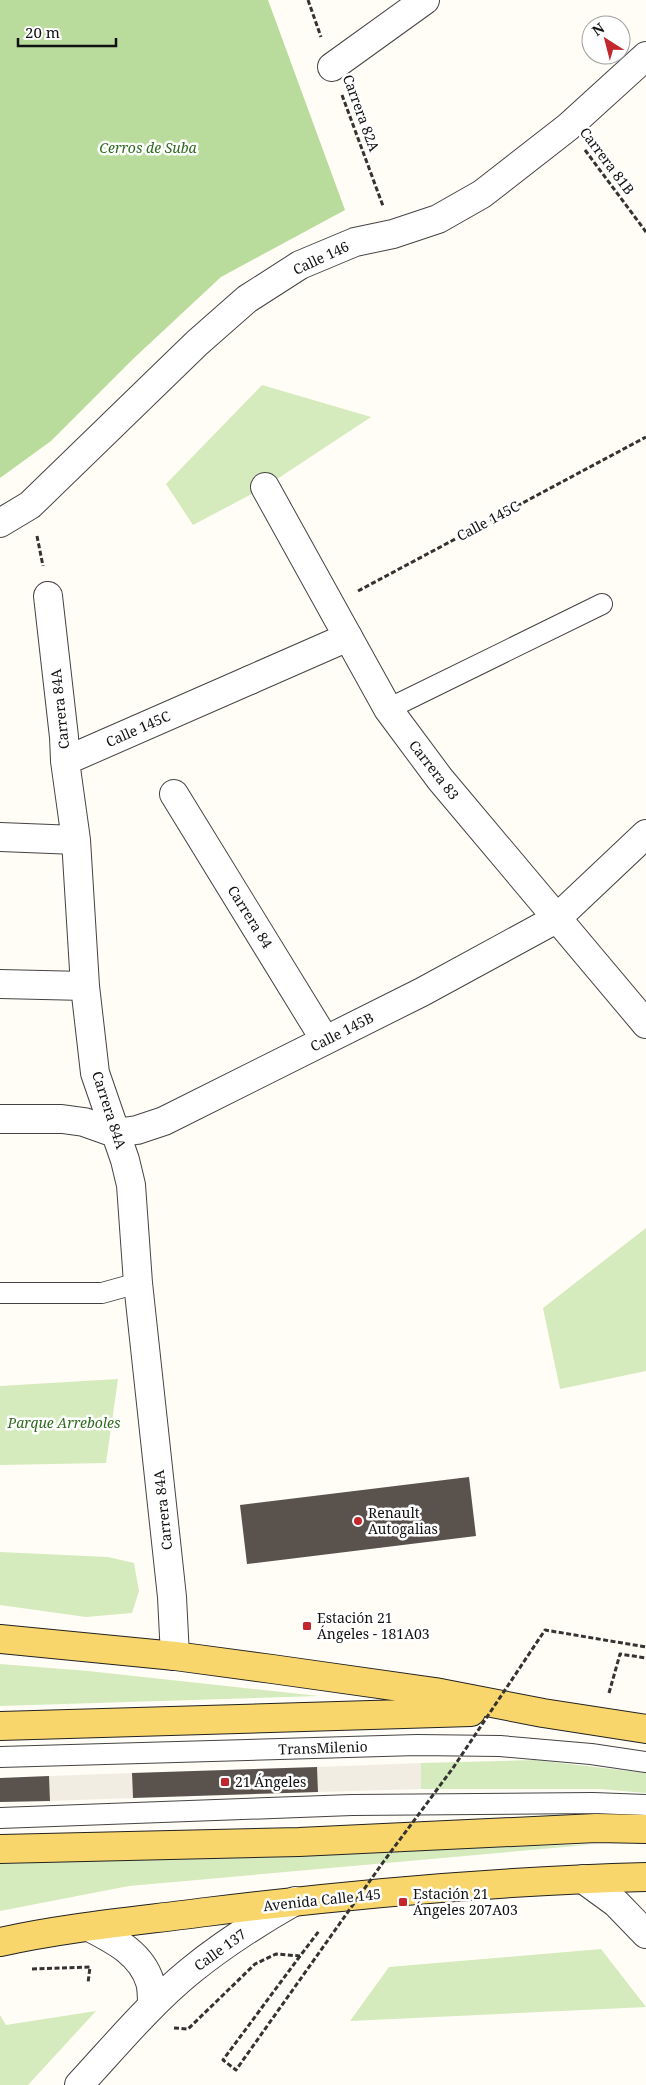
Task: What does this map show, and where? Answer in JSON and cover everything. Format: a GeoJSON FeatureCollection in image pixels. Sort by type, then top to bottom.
{"type":"FeatureCollection","features":[{"type":"Feature","properties":{"kind":"main road"},"geometry":{"type":"LineString","coordinates":[[0,1639],[175,1656],[436,1692],[646,1729]]}},
{"type":"Feature","properties":{"kind":"main road"},"geometry":{"type":"LineString","coordinates":[[0,1726],[437,1711],[543,1712]]}},
{"type":"Feature","properties":{"kind":"main road"},"geometry":{"type":"LineString","coordinates":[[0,1850],[299,1842],[596,1828],[646,1829]]}},
{"type":"Feature","properties":{"kind":"main road","name":"Avenida Calle 145"},"geometry":{"type":"LineString","coordinates":[[5,1940],[89,1927],[295,1901],[584,1879],[646,1877]]}},
{"type":"Feature","properties":{"kind":"street"},"geometry":{"type":"LineString","coordinates":[[332,67],[425,0]]}},
{"type":"Feature","properties":{"kind":"street","name":"Calle 146"},"geometry":{"type":"LineString","coordinates":[[0,523],[30,504],[197,343],[247,299],[300,265],[355,242],[393,234],[438,219],[482,194],[568,127],[646,56]]}},
{"type":"Feature","properties":{"kind":"street","name":"Carrera 83"},"geometry":{"type":"LineString","coordinates":[[265,487],[388,709],[440,779],[646,1024]]}},
{"type":"Feature","properties":{"kind":"street","name":"Carrera 84A"},"geometry":{"type":"LineString","coordinates":[[48,596],[65,761],[76,840],[85,986],[95,1072],[125,1160],[131,1185],[138,1283],[170,1578],[175,1656]]}},
{"type":"Feature","properties":{"kind":"street","name":"Calle 145C"},"geometry":{"type":"LineString","coordinates":[[65,761],[348,637]]}},
{"type":"Feature","properties":{"kind":"street","name":"Carrera 84"},"geometry":{"type":"LineString","coordinates":[[174,794],[326,1040]]}},
{"type":"Feature","properties":{"kind":"street","name":"Calle 145B"},"geometry":{"type":"LineString","coordinates":[[0,1119],[62,1119],[84,1122],[115,1133],[137,1130],[164,1121],[422,992],[556,919],[646,834]]}},
{"type":"Feature","properties":{"kind":"street"},"geometry":{"type":"LineString","coordinates":[[0,836],[76,840]]}},
{"type":"Feature","properties":{"kind":"street"},"geometry":{"type":"LineString","coordinates":[[0,984],[85,986]]}},
{"type":"Feature","properties":{"kind":"street"},"geometry":{"type":"LineString","coordinates":[[584,1879],[616,1903],[646,1934]]}},
{"type":"Feature","properties":{"kind":"street","name":"Calle 137"},"geometry":{"type":"LineString","coordinates":[[79,2085],[152,2006],[210,1955],[259,1922],[295,1901]]}},
{"type":"Feature","properties":{"kind":"street"},"geometry":{"type":"LineString","coordinates":[[89,1927],[120,1943],[133,1954],[143,1967],[150,1984],[152,2006]]}},
{"type":"Feature","properties":{"kind":"lane"},"geometry":{"type":"LineString","coordinates":[[388,709],[602,604]]}},
{"type":"Feature","properties":{"kind":"lane"},"geometry":{"type":"LineString","coordinates":[[0,1293],[102,1292],[138,1283]]}},
{"type":"Feature","properties":{"kind":"lane","name":"TransMilenio"},"geometry":{"type":"LineString","coordinates":[[0,1757],[417,1745],[500,1746],[592,1754],[646,1762]]}},
{"type":"Feature","properties":{"kind":"lane"},"geometry":{"type":"LineString","coordinates":[[0,1818],[352,1805],[593,1803],[646,1805]]}},
{"type":"Feature","properties":{"kind":"path","name":"Carrera 82A"},"geometry":{"type":"LineString","coordinates":[[308,0],[393,234]]}},
{"type":"Feature","properties":{"kind":"path","name":"Carrera 81B"},"geometry":{"type":"LineString","coordinates":[[568,127],[646,232]]}},
{"type":"Feature","properties":{"kind":"path","name":"Calle 145C"},"geometry":{"type":"LineString","coordinates":[[331,605],[646,437]]}},
{"type":"Feature","properties":{"kind":"path"},"geometry":{"type":"LineString","coordinates":[[30,504],[48,596]]}},
{"type":"Feature","properties":{"kind":"path"},"geometry":{"type":"LineString","coordinates":[[188,2029],[255,1964],[276,1954],[300,1956],[223,2060],[236,2070],[384,1861],[453,1768],[545,1630],[646,1647]]}},
{"type":"Feature","properties":{"kind":"path"},"geometry":{"type":"LineString","coordinates":[[607,1698],[620,1654],[646,1658]]}},
{"type":"Feature","properties":{"kind":"path"},"geometry":{"type":"LineString","coordinates":[[29,1969],[90,1967],[88,1982]]}},
{"type":"Feature","properties":{"kind":"green space","name":"Cerros de Suba"},"geometry":{"type":"Polygon","coordinates":[[[0,0],[268,0],[345,210],[221,277],[133,359],[51,441],[0,478],[0,0]]]}},
{"type":"Feature","properties":{"kind":"green space"},"geometry":{"type":"Polygon","coordinates":[[[262,385],[371,417],[265,487],[193,525],[166,484],[262,385]]]}},
{"type":"Feature","properties":{"kind":"green space"},"geometry":{"type":"Polygon","coordinates":[[[646,1228],[646,1371],[560,1389],[543,1308],[646,1228]]]}},
{"type":"Feature","properties":{"kind":"green space","name":"Parque Arreboles"},"geometry":{"type":"Polygon","coordinates":[[[118,1379],[106,1463],[0,1465],[0,1386],[118,1379]]]}},
{"type":"Feature","properties":{"kind":"green space"},"geometry":{"type":"Polygon","coordinates":[[[0,1552],[108,1557],[134,1563],[139,1591],[132,1613],[86,1617],[0,1605],[0,1552]]]}},
{"type":"Feature","properties":{"kind":"green space"},"geometry":{"type":"Polygon","coordinates":[[[0,1664],[88,1671],[319,1696],[0,1706],[0,1664]]]}},
{"type":"Feature","properties":{"kind":"green space"},"geometry":{"type":"Polygon","coordinates":[[[535,1760],[646,1773],[646,1793],[600,1789],[421,1789],[421,1763],[535,1760]]]}},
{"type":"Feature","properties":{"kind":"green space"},"geometry":{"type":"Polygon","coordinates":[[[598,1844],[129,1886],[0,1911],[0,1864],[598,1844]]]}},
{"type":"Feature","properties":{"kind":"green space"},"geometry":{"type":"Polygon","coordinates":[[[601,1949],[646,2007],[350,2021],[389,1967],[601,1949]]]}},
{"type":"Feature","properties":{"kind":"green space"},"geometry":{"type":"Polygon","coordinates":[[[96,2011],[28,2085],[0,2085],[0,2015],[6,2025],[96,2011]]]}},
{"type":"Feature","properties":{"kind":"shaded area"},"geometry":{"type":"Polygon","coordinates":[[[421,1763],[421,1789],[318,1792],[317,1767],[421,1763]]]}},
{"type":"Feature","properties":{"kind":"shaded area"},"geometry":{"type":"Polygon","coordinates":[[[132,1773],[133,1798],[50,1801],[49,1776],[132,1773]]]}},
{"type":"Feature","properties":{"kind":"building","name":"Renault Autogalias"},"geometry":{"type":"Polygon","coordinates":[[[469,1477],[476,1536],[247,1564],[240,1505],[469,1477]]]}},
{"type":"Feature","properties":{"kind":"building","name":"21 Ángeles"},"geometry":{"type":"Polygon","coordinates":[[[317,1767],[318,1792],[133,1798],[132,1773],[317,1767]]]}},
{"type":"Feature","properties":{"kind":"building"},"geometry":{"type":"Polygon","coordinates":[[[49,1776],[50,1801],[0,1802],[0,1778],[49,1776]]]}},
{"type":"Feature","properties":{"kind":"place","name":"Renault Autogalias"},"geometry":{"type":"Point","coordinates":[358,1521]}},
{"type":"Feature","properties":{"kind":"place","name":"Estación 21 Ángeles - 181A03"},"geometry":{"type":"Point","coordinates":[307,1626]}},
{"type":"Feature","properties":{"kind":"place","name":"21 Ángeles"},"geometry":{"type":"Point","coordinates":[225,1782]}},
{"type":"Feature","properties":{"kind":"place","name":"Estación 21 Ángeles 207A03"},"geometry":{"type":"Point","coordinates":[403,1902]}}]}
